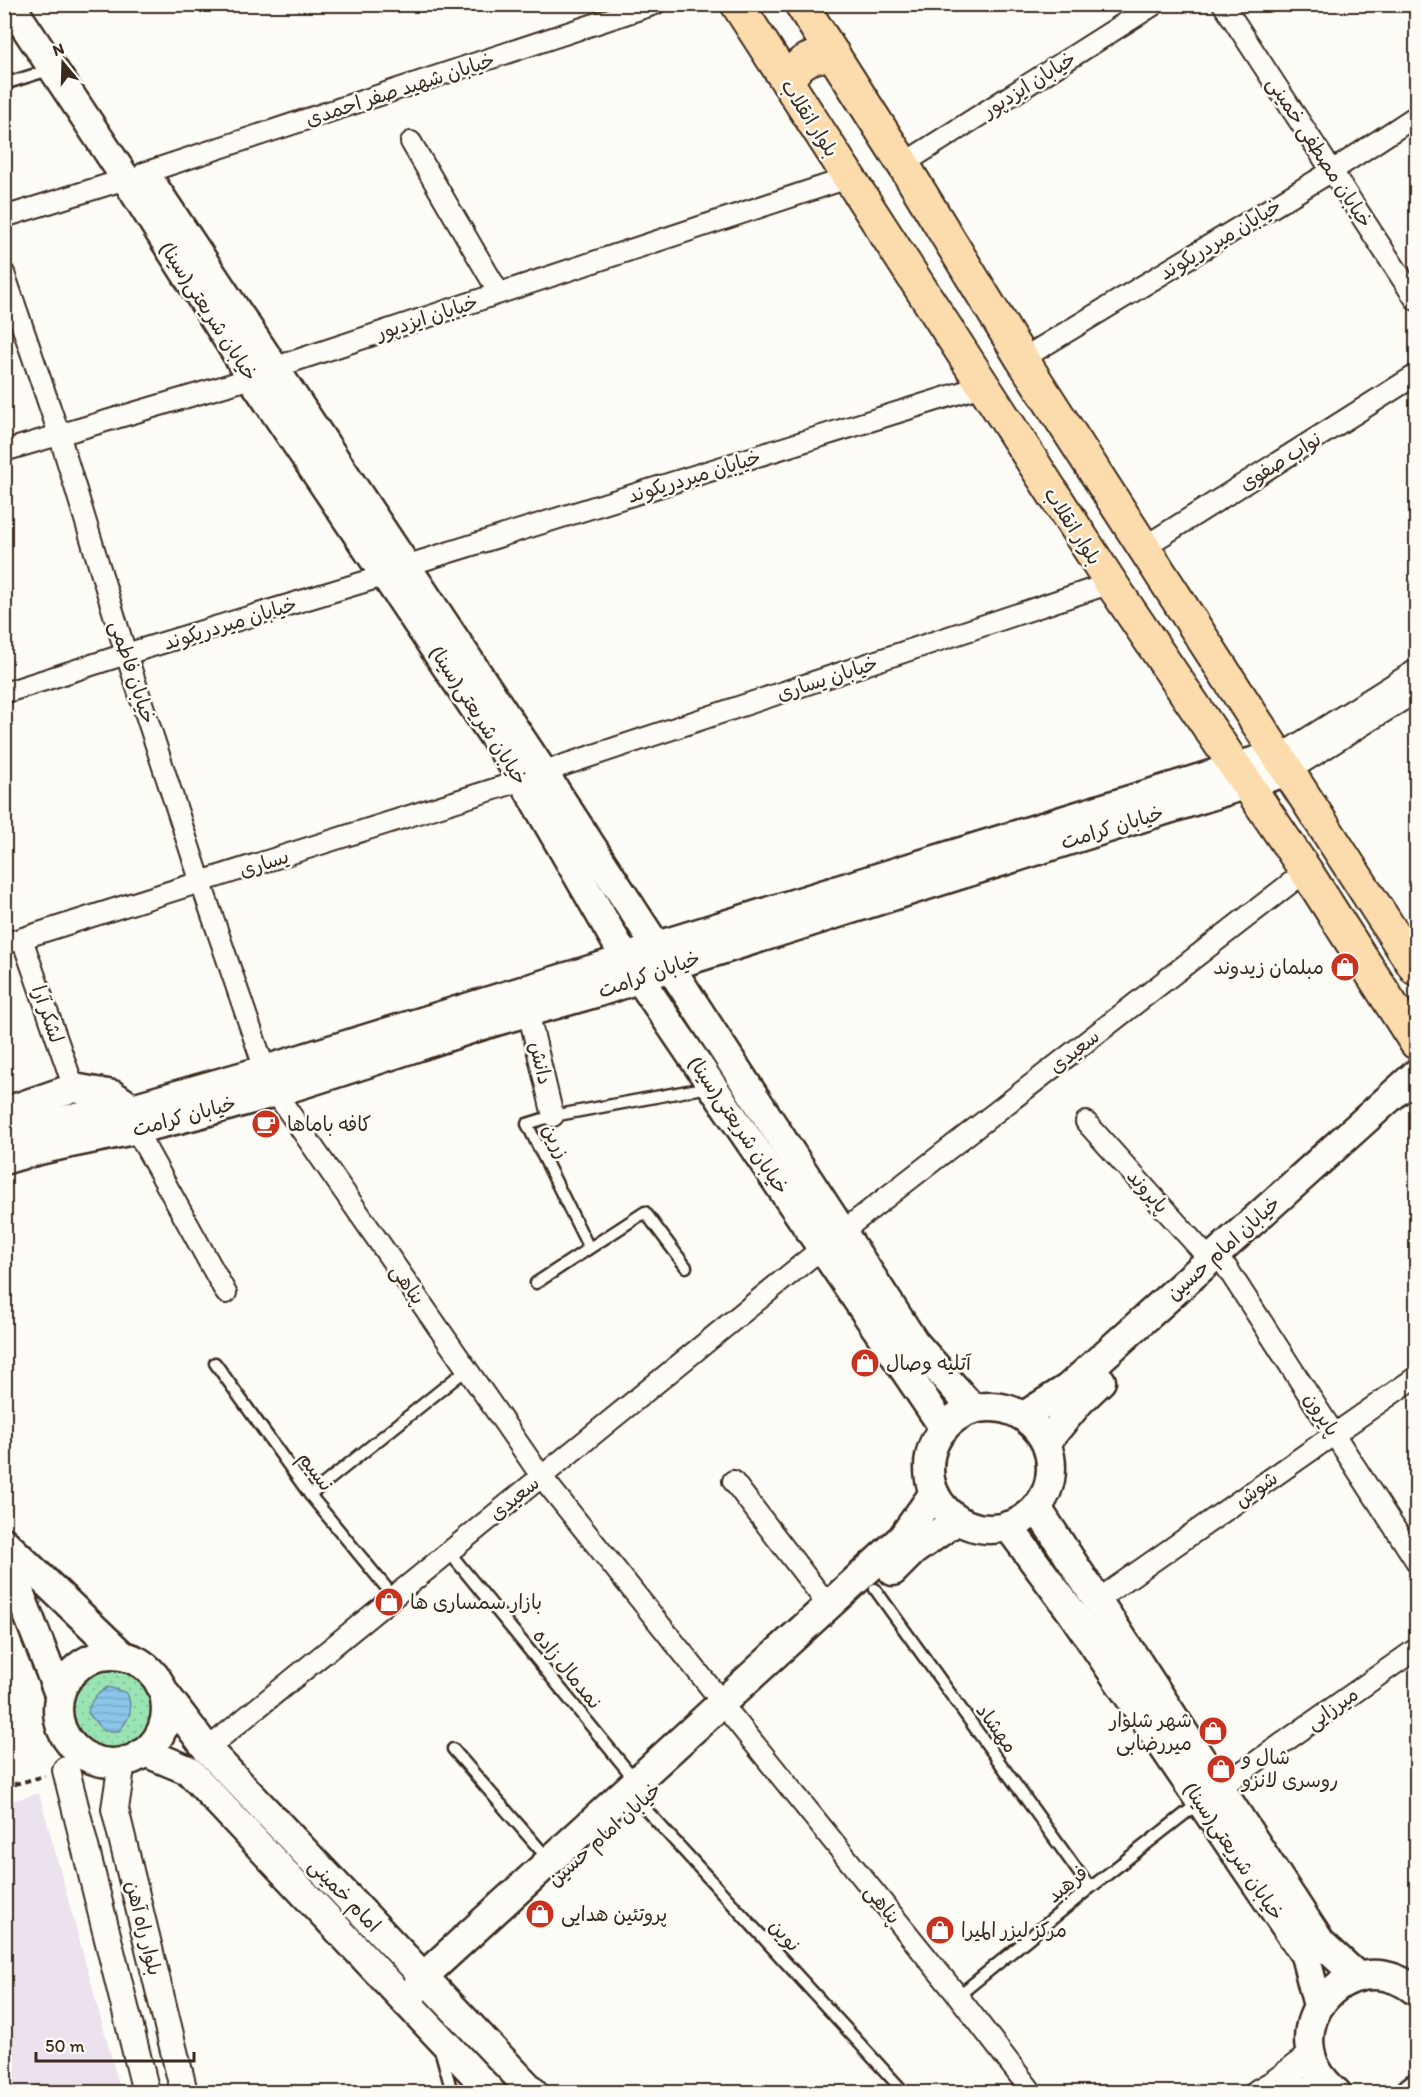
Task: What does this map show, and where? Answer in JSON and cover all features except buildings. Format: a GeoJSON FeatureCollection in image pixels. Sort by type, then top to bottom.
{"type":"FeatureCollection","features":[{"type":"Feature","properties":{"kind":"main road","name":"خیابان شریعتی(سینا)"},"geometry":{"type":"LineString","coordinates":[[10,4],[53,69],[135,176]]}},
{"type":"Feature","properties":{"kind":"main road","name":"خیابان شریعتی(سینا)"},"geometry":{"type":"LineString","coordinates":[[33,4],[135,176],[262,373],[533,776],[663,956],[944,1428]]}},
{"type":"Feature","properties":{"kind":"main road","name":"بلوار انقلاب"},"geometry":{"type":"LineString","coordinates":[[737,4],[982,386],[1111,583],[1306,871],[1416,1043]]}},
{"type":"Feature","properties":{"kind":"main road"},"geometry":{"type":"LineString","coordinates":[[801,4],[903,164],[1022,359],[1416,969]]}},
{"type":"Feature","properties":{"kind":"main road"},"geometry":{"type":"LineString","coordinates":[[788,83],[799,63],[809,57],[834,55]]}},
{"type":"Feature","properties":{"kind":"main road","name":"خیابان کرامت"},"geometry":{"type":"LineString","coordinates":[[4,1160],[73,1142],[134,1119],[528,1011],[663,956],[1284,764]]}},
{"type":"Feature","properties":{"kind":"main road","name":"خیابان شریعتی(سینا)"},"geometry":{"type":"LineString","coordinates":[[533,776],[633,969],[712,1086],[914,1342],[973,1409]]}},
{"type":"Feature","properties":{"kind":"main road","name":"خیابان کرامت"},"geometry":{"type":"LineString","coordinates":[[270,1081],[633,969]]}},
{"type":"Feature","properties":{"kind":"main road","name":"خیابان امام حسین"},"geometry":{"type":"LineString","coordinates":[[1046,1442],[1080,1401],[1416,1074]]}},
{"type":"Feature","properties":{"kind":"main road"},"geometry":{"type":"LineString","coordinates":[[4,1112],[74,1088],[113,1095],[134,1119],[85,1152],[4,1180]]}},
{"type":"Feature","properties":{"kind":"main road","name":"خیابان امام حسین"},"geometry":{"type":"LineString","coordinates":[[1024,1416],[1068,1388],[1416,1097]]}},
{"type":"Feature","properties":{"kind":"main road","name":"خیابان کرامت"},"geometry":{"type":"LineString","coordinates":[[4,1137],[70,1119],[134,1119]]}},
{"type":"Feature","properties":{"kind":"main road"},"geometry":{"type":"LineString","coordinates":[[990,1406],[1008,1409],[1024,1416],[1037,1427],[1046,1442],[1051,1459],[1051,1476],[1047,1493],[1037,1508],[1008,1527],[990,1529],[973,1527],[957,1520],[934,1494],[929,1477],[929,1459],[934,1442],[957,1416],[973,1409],[990,1406]]}},
{"type":"Feature","properties":{"kind":"main road"},"geometry":{"type":"LineString","coordinates":[[727,1709],[828,1605],[902,1538],[934,1494]]}},
{"type":"Feature","properties":{"kind":"main road","name":"خیابان شریعتی(سینا)"},"geometry":{"type":"LineString","coordinates":[[1037,1508],[1096,1601],[1305,1955],[1318,2006]]}},
{"type":"Feature","properties":{"kind":"main road","name":"خیابان امام حسین"},"geometry":{"type":"LineString","coordinates":[[407,2003],[727,1709],[875,1589],[914,1551],[957,1520]]}},
{"type":"Feature","properties":{"kind":"main road","name":"خیابان شریعتی(سینا)"},"geometry":{"type":"LineString","coordinates":[[1008,1527],[1321,1943],[1358,1977]]}},
{"type":"Feature","properties":{"kind":"main road"},"geometry":{"type":"LineString","coordinates":[[4,1542],[123,1656]]}},
{"type":"Feature","properties":{"kind":"main road"},"geometry":{"type":"LineString","coordinates":[[4,1553],[59,1694]]}},
{"type":"Feature","properties":{"kind":"main road"},"geometry":{"type":"LineString","coordinates":[[103,1655],[123,1656],[142,1664],[155,1676],[163,1692],[166,1709],[160,1733],[133,1757],[100,1762],[79,1753],[65,1733],[57,1714],[59,1694],[68,1676],[84,1662],[103,1655]]}},
{"type":"Feature","properties":{"kind":"main road","name":"امام خمینی"},"geometry":{"type":"LineString","coordinates":[[163,1692],[207,1749],[533,2092]]}},
{"type":"Feature","properties":{"kind":"main road","name":"امام خمینی"},"geometry":{"type":"LineString","coordinates":[[133,1757],[188,1770],[491,2092]]}},
{"type":"Feature","properties":{"kind":"main road","name":"خیابان امام حسین"},"geometry":{"type":"LineString","coordinates":[[429,1983],[550,1860],[638,1791]]}},
{"type":"Feature","properties":{"kind":"main road"},"geometry":{"type":"LineString","coordinates":[[1332,2089],[1317,2071],[1311,2056],[1309,2039],[1311,2022],[1318,2006],[1329,1993],[1342,1983],[1358,1977],[1375,1975],[1392,1977],[1408,1984],[1416,1991]]}},
{"type":"Feature","properties":{"kind":"main road"},"geometry":{"type":"LineString","coordinates":[[1411,2092],[1416,2088]]}},
{"type":"Feature","properties":{"kind":"street","name":"خیابان شهید صفر احمدی"},"geometry":{"type":"LineString","coordinates":[[4,217],[655,4]]}},
{"type":"Feature","properties":{"kind":"street","name":"خیابان ایزدپور"},"geometry":{"type":"LineString","coordinates":[[903,164],[1155,4]]}},
{"type":"Feature","properties":{"kind":"street","name":"خیابان مصطفی خمینی"},"geometry":{"type":"LineString","coordinates":[[1223,4],[1416,300]]}},
{"type":"Feature","properties":{"kind":"street","name":"خیابان میردریکوند"},"geometry":{"type":"LineString","coordinates":[[1022,359],[1332,171],[1416,116]]}},
{"type":"Feature","properties":{"kind":"street"},"geometry":{"type":"LineString","coordinates":[[411,142],[499,293]]}},
{"type":"Feature","properties":{"kind":"street","name":"خیابان ایزدپور"},"geometry":{"type":"LineString","coordinates":[[4,451],[262,373],[848,178]]}},
{"type":"Feature","properties":{"kind":"street","name":"خیابان فاطمی"},"geometry":{"type":"LineString","coordinates":[[4,273],[59,434],[126,654],[201,883],[270,1081]]}},
{"type":"Feature","properties":{"kind":"street","name":"نواب صفوی"},"geometry":{"type":"LineString","coordinates":[[1144,547],[1416,375]]}},
{"type":"Feature","properties":{"kind":"street","name":"خیابان میردریکوند"},"geometry":{"type":"LineString","coordinates":[[4,693],[982,386]]}},
{"type":"Feature","properties":{"kind":"street","name":"خیابان یساری"},"geometry":{"type":"LineString","coordinates":[[533,776],[1111,583]]}},
{"type":"Feature","properties":{"kind":"street"},"geometry":{"type":"LineString","coordinates":[[1284,764],[1416,670]]}},
{"type":"Feature","properties":{"kind":"street"},"geometry":{"type":"LineString","coordinates":[[1284,764],[1416,692]]}},
{"type":"Feature","properties":{"kind":"street","name":"یساری"},"geometry":{"type":"LineString","coordinates":[[13,942],[533,776]]}},
{"type":"Feature","properties":{"kind":"street","name":"سعیدی"},"geometry":{"type":"LineString","coordinates":[[207,1749],[832,1240],[1306,871]]}},
{"type":"Feature","properties":{"kind":"street","name":"لشکر آرا"},"geometry":{"type":"LineString","coordinates":[[13,942],[74,1088]]}},
{"type":"Feature","properties":{"kind":"street","name":"دانش"},"geometry":{"type":"LineString","coordinates":[[528,1011],[553,1116]]}},
{"type":"Feature","properties":{"kind":"street","name":"پناهی"},"geometry":{"type":"LineString","coordinates":[[270,1081],[542,1476],[958,1996],[1032,2092]]}},
{"type":"Feature","properties":{"kind":"street"},"geometry":{"type":"LineString","coordinates":[[134,1119],[226,1293]]}},
{"type":"Feature","properties":{"kind":"street","name":"پایروند"},"geometry":{"type":"LineString","coordinates":[[1086,1122],[1219,1264]]}},
{"type":"Feature","properties":{"kind":"street","name":"پایرون"},"geometry":{"type":"LineString","coordinates":[[1219,1264],[1334,1434],[1416,1561]]}},
{"type":"Feature","properties":{"kind":"street","name":"شوش"},"geometry":{"type":"LineString","coordinates":[[1096,1601],[1416,1377]]}},
{"type":"Feature","properties":{"kind":"street"},"geometry":{"type":"LineString","coordinates":[[733,1481],[828,1605]]}},
{"type":"Feature","properties":{"kind":"street","name":"میرزایی"},"geometry":{"type":"LineString","coordinates":[[1209,1795],[1416,1649]]}},
{"type":"Feature","properties":{"kind":"street","name":"بلوار راه آهن"},"geometry":{"type":"LineString","coordinates":[[133,1757],[115,1809],[184,2092]]}},
{"type":"Feature","properties":{"kind":"street","name":"بلوار راه آهن"},"geometry":{"type":"LineString","coordinates":[[66,1770],[146,2092]]}},
{"type":"Feature","properties":{"kind":"street"},"geometry":{"type":"LineString","coordinates":[[1259,2092],[1275,2084],[1311,2056]]}},
{"type":"Feature","properties":{"kind":"street"},"geometry":{"type":"LineString","coordinates":[[1299,2092],[1332,2089]]}},
{"type":"Feature","properties":{"kind":"lane"},"geometry":{"type":"LineString","coordinates":[[4,84],[53,69]]}},
{"type":"Feature","properties":{"kind":"lane","name":"زرین"},"geometry":{"type":"LineString","coordinates":[[589,1248],[527,1124],[553,1116],[712,1086]]}},
{"type":"Feature","properties":{"kind":"lane"},"geometry":{"type":"LineString","coordinates":[[536,1283],[645,1212],[686,1267]]}},
{"type":"Feature","properties":{"kind":"lane","name":"نسیم"},"geometry":{"type":"LineString","coordinates":[[214,1363],[310,1495],[394,1596]]}},
{"type":"Feature","properties":{"kind":"lane"},"geometry":{"type":"LineString","coordinates":[[310,1495],[467,1369]]}},
{"type":"Feature","properties":{"kind":"lane","name":"نمدمال زاده"},"geometry":{"type":"LineString","coordinates":[[449,1552],[638,1791]]}},
{"type":"Feature","properties":{"kind":"lane","name":"مهشاد"},"geometry":{"type":"LineString","coordinates":[[875,1589],[1090,1888]]}},
{"type":"Feature","properties":{"kind":"lane"},"geometry":{"type":"LineString","coordinates":[[453,1749],[550,1860]]}},
{"type":"Feature","properties":{"kind":"lane","name":"نوین"},"geometry":{"type":"LineString","coordinates":[[638,1791],[904,2092]]}},
{"type":"Feature","properties":{"kind":"lane","name":"فرهبد"},"geometry":{"type":"LineString","coordinates":[[958,1996],[1209,1795]]}},
{"type":"Feature","properties":{"kind":"lane"},"geometry":{"type":"LineString","coordinates":[[436,2035],[452,2092]]}},
{"type":"Feature","properties":{"kind":"path"},"geometry":{"type":"LineString","coordinates":[[4,1787],[20,1783]]}},
{"type":"Feature","properties":{"kind":"shaded area"},"geometry":{"type":"Polygon","coordinates":[[[39,1793],[121,2092],[5,2092],[5,1803],[39,1793]]]}},
{"type":"Feature","properties":{"kind":"green space"},"geometry":{"type":"Polygon","coordinates":[[[100,1668],[126,1672],[136,1677],[144,1684],[152,1704],[150,1730],[132,1746],[121,1752],[110,1754],[91,1748],[73,1724],[71,1703],[74,1694],[85,1679],[100,1668]]]}},
{"type":"Feature","properties":{"kind":"water"},"geometry":{"type":"Polygon","coordinates":[[[108,1687],[127,1693],[129,1699],[130,1713],[119,1731],[103,1731],[88,1713],[95,1697],[108,1687]]]}},
{"type":"Feature","properties":{"kind":"place","name":"مبلمان زیدوند"},"geometry":{"type":"Point","coordinates":[1345,967]}},
{"type":"Feature","properties":{"kind":"place","name":"کافه باماها"},"geometry":{"type":"Point","coordinates":[266,1124]}},
{"type":"Feature","properties":{"kind":"place","name":"آتلیه وصال"},"geometry":{"type":"Point","coordinates":[865,1363]}},
{"type":"Feature","properties":{"kind":"place","name":"بازار سمساری ها"},"geometry":{"type":"Point","coordinates":[389,1602]}},
{"type":"Feature","properties":{"kind":"place","name":"شهر شلوار میررضابی"},"geometry":{"type":"Point","coordinates":[1213,1731]}},
{"type":"Feature","properties":{"kind":"place","name":"شال و روسری لانزو"},"geometry":{"type":"Point","coordinates":[1221,1769]}},
{"type":"Feature","properties":{"kind":"place","name":"پروتئین هدایی"},"geometry":{"type":"Point","coordinates":[540,1914]}},
{"type":"Feature","properties":{"kind":"place","name":"مرکز لیزر المیرا"},"geometry":{"type":"Point","coordinates":[940,1930]}}]}
